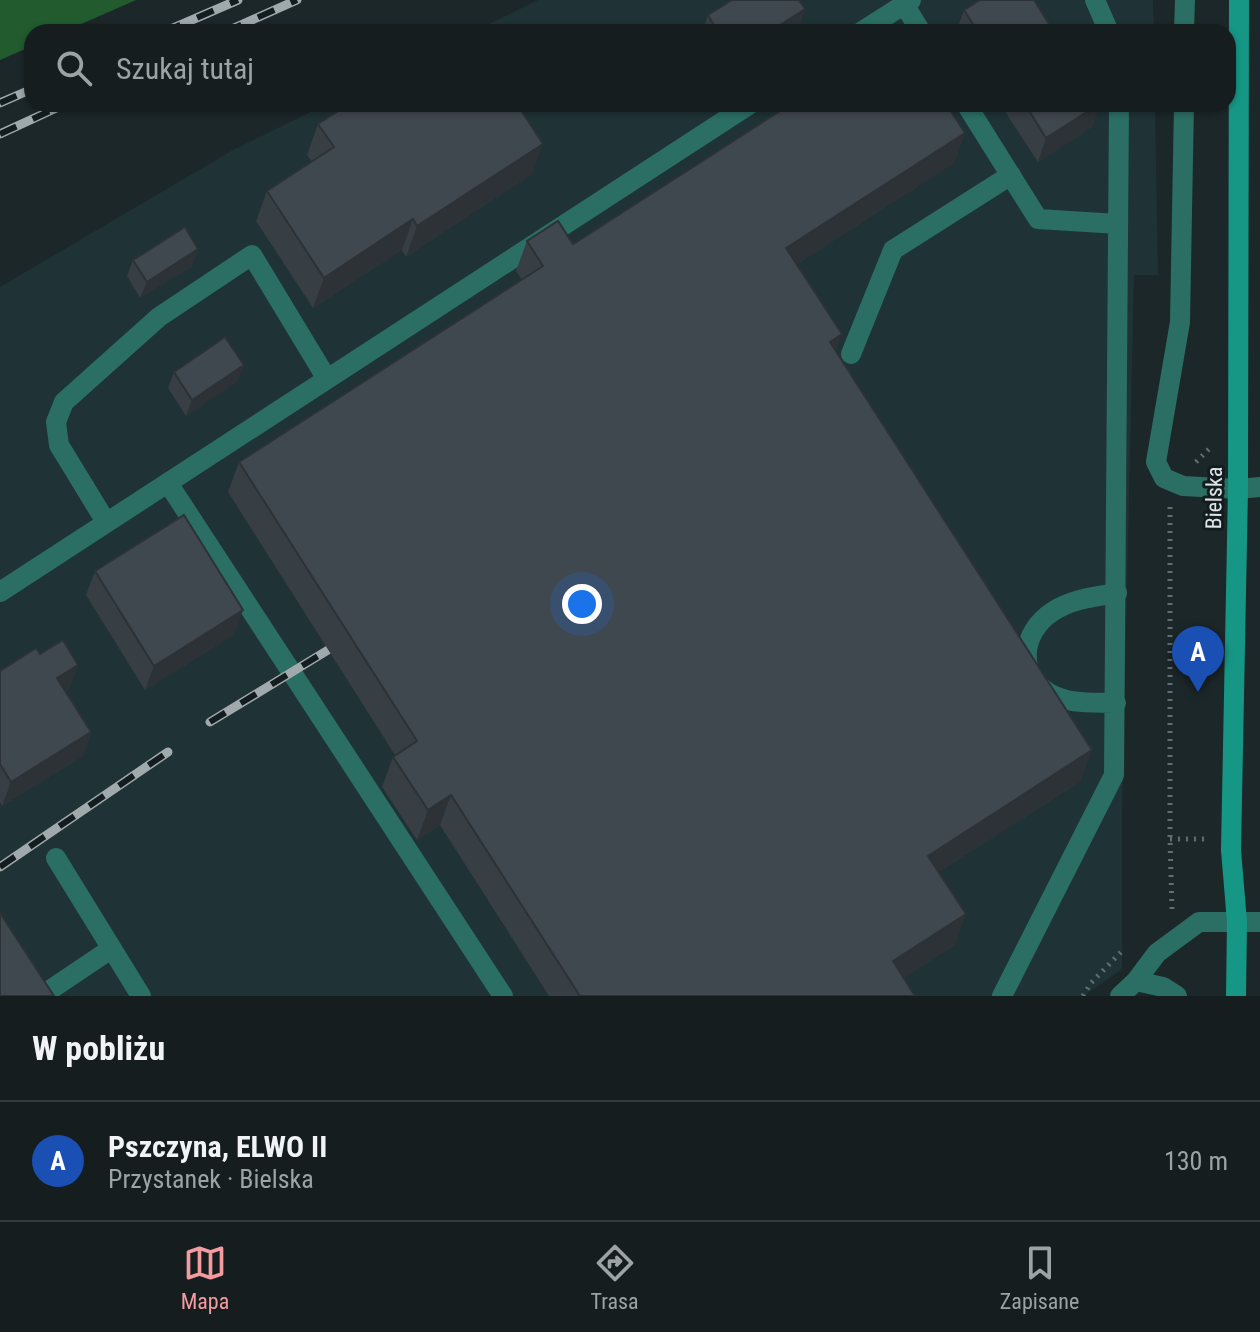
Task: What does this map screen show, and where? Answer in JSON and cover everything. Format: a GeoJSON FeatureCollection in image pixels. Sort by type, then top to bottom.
{"type":"FeatureCollection","features":[{"type":"Feature","properties":{"kind":"main road","name":"Bielska"},"geometry":{"type":"LineString","coordinates":[[1236,996],[1237,922],[1231,850],[1238,489],[1239,0]]}},
{"type":"Feature","properties":{"kind":"street"},"geometry":{"type":"LineString","coordinates":[[1095,0],[1106,24]]}},
{"type":"Feature","properties":{"kind":"street"},"geometry":{"type":"LineString","coordinates":[[1184,24],[1185,0]]}},
{"type":"Feature","properties":{"kind":"street"},"geometry":{"type":"LineString","coordinates":[[873,24],[907,2],[917,24]]}},
{"type":"Feature","properties":{"kind":"street"},"geometry":{"type":"LineString","coordinates":[[0,592],[738,112]]}},
{"type":"Feature","properties":{"kind":"street"},"geometry":{"type":"LineString","coordinates":[[971,112],[1038,219],[1118,224]]}},
{"type":"Feature","properties":{"kind":"street"},"geometry":{"type":"LineString","coordinates":[[1002,996],[1114,775],[1119,112]]}},
{"type":"Feature","properties":{"kind":"street"},"geometry":{"type":"LineString","coordinates":[[1184,112],[1180,322],[1156,462],[1164,478],[1176,483],[1238,489],[1260,487]]}},
{"type":"Feature","properties":{"kind":"street"},"geometry":{"type":"LineString","coordinates":[[851,354],[893,250],[1011,175]]}},
{"type":"Feature","properties":{"kind":"street"},"geometry":{"type":"LineString","coordinates":[[106,522],[59,445],[56,422],[64,402],[159,317],[252,255],[327,379]]}},
{"type":"Feature","properties":{"kind":"street"},"geometry":{"type":"LineString","coordinates":[[168,483],[503,996]]}},
{"type":"Feature","properties":{"kind":"street"},"geometry":{"type":"LineString","coordinates":[[1116,703],[1074,702],[1048,693],[1031,672],[1025,651],[1033,630],[1051,612],[1076,600],[1117,593]]}},
{"type":"Feature","properties":{"kind":"street"},"geometry":{"type":"LineString","coordinates":[[56,858],[141,996]]}},
{"type":"Feature","properties":{"kind":"street"},"geometry":{"type":"LineString","coordinates":[[1120,996],[1157,953],[1199,922],[1260,922]]}},
{"type":"Feature","properties":{"kind":"street"},"geometry":{"type":"LineString","coordinates":[[41,996],[111,949]]}},
{"type":"Feature","properties":{"kind":"street"},"geometry":{"type":"LineString","coordinates":[[1136,981],[1163,987],[1177,996]]}},
{"type":"Feature","properties":{"kind":"path"},"geometry":{"type":"LineString","coordinates":[[1172,913],[1170,506],[1176,483],[1212,445]]}},
{"type":"Feature","properties":{"kind":"path"},"geometry":{"type":"LineString","coordinates":[[1083,996],[1091,983],[1130,943]]}},
{"type":"Feature","properties":{"kind":"shaded area"},"geometry":{"type":"Polygon","coordinates":[[[538,0],[1153,0],[1154,24],[489,24],[538,0]]]}},
{"type":"Feature","properties":{"kind":"shaded area"},"geometry":{"type":"Polygon","coordinates":[[[311,112],[1155,112],[1158,275],[1134,275],[1122,812],[1122,969],[1084,996],[0,996],[0,287],[233,150],[311,112]]]}},
{"type":"Feature","properties":{"kind":"green space"},"geometry":{"type":"Polygon","coordinates":[[[0,0],[136,0],[81,24],[24,24],[24,50],[0,60],[0,0]]]}},
{"type":"Feature","properties":{"kind":"building"},"geometry":{"type":"Polygon","coordinates":[[[732,0],[799,0],[805,9],[782,24],[713,24],[708,15],[732,0]]]}},
{"type":"Feature","properties":{"kind":"building"},"geometry":{"type":"Polygon","coordinates":[[[980,0],[1034,0],[1049,24],[973,24],[964,10],[980,0]]]}},
{"type":"Feature","properties":{"kind":"building"},"geometry":{"type":"Polygon","coordinates":[[[337,112],[522,112],[543,144],[417,226],[413,219],[324,278],[267,191],[334,147],[318,124],[337,112]]]}},
{"type":"Feature","properties":{"kind":"building"},"geometry":{"type":"Polygon","coordinates":[[[779,112],[951,112],[965,133],[786,248],[842,334],[830,342],[1092,750],[928,856],[966,914],[893,961],[915,996],[580,996],[451,795],[428,810],[393,757],[417,741],[239,462],[543,266],[527,241],[558,221],[573,244],[779,112]]]}},
{"type":"Feature","properties":{"kind":"building"},"geometry":{"type":"Polygon","coordinates":[[[1030,112],[1087,112],[1046,138],[1030,112]]]}},
{"type":"Feature","properties":{"kind":"building"},"geometry":{"type":"Polygon","coordinates":[[[185,227],[198,249],[147,282],[133,260],[185,227]]]}},
{"type":"Feature","properties":{"kind":"building"},"geometry":{"type":"Polygon","coordinates":[[[225,337],[244,365],[192,400],[174,372],[225,337]]]}},
{"type":"Feature","properties":{"kind":"building"},"geometry":{"type":"Polygon","coordinates":[[[184,515],[243,610],[154,666],[95,571],[184,515]]]}},
{"type":"Feature","properties":{"kind":"building"},"geometry":{"type":"Polygon","coordinates":[[[63,640],[78,665],[57,678],[91,732],[11,782],[0,764],[0,671],[36,648],[40,654],[63,640]]]}},
{"type":"Feature","properties":{"kind":"building"},"geometry":{"type":"Polygon","coordinates":[[[0,913],[54,996],[0,996],[0,913]]]}},
{"type":"Feature","properties":{"kind":"railway"},"geometry":{"type":"LineString","coordinates":[[182,24],[238,0]]}},
{"type":"Feature","properties":{"kind":"railway"},"geometry":{"type":"LineString","coordinates":[[243,24],[297,0]]}},
{"type":"Feature","properties":{"kind":"railway"},"geometry":{"type":"LineString","coordinates":[[0,103],[24,92]]}},
{"type":"Feature","properties":{"kind":"railway"},"geometry":{"type":"LineString","coordinates":[[0,134],[48,112]]}},
{"type":"Feature","properties":{"kind":"railway"},"geometry":{"type":"LineString","coordinates":[[210,722],[328,650]]}},
{"type":"Feature","properties":{"kind":"railway"},"geometry":{"type":"LineString","coordinates":[[0,867],[168,752]]}},
{"type":"Feature","properties":{"kind":"place","name":"Pszczyna, ELWO II"},"geometry":{"type":"Point","coordinates":[1198,692]}}]}
